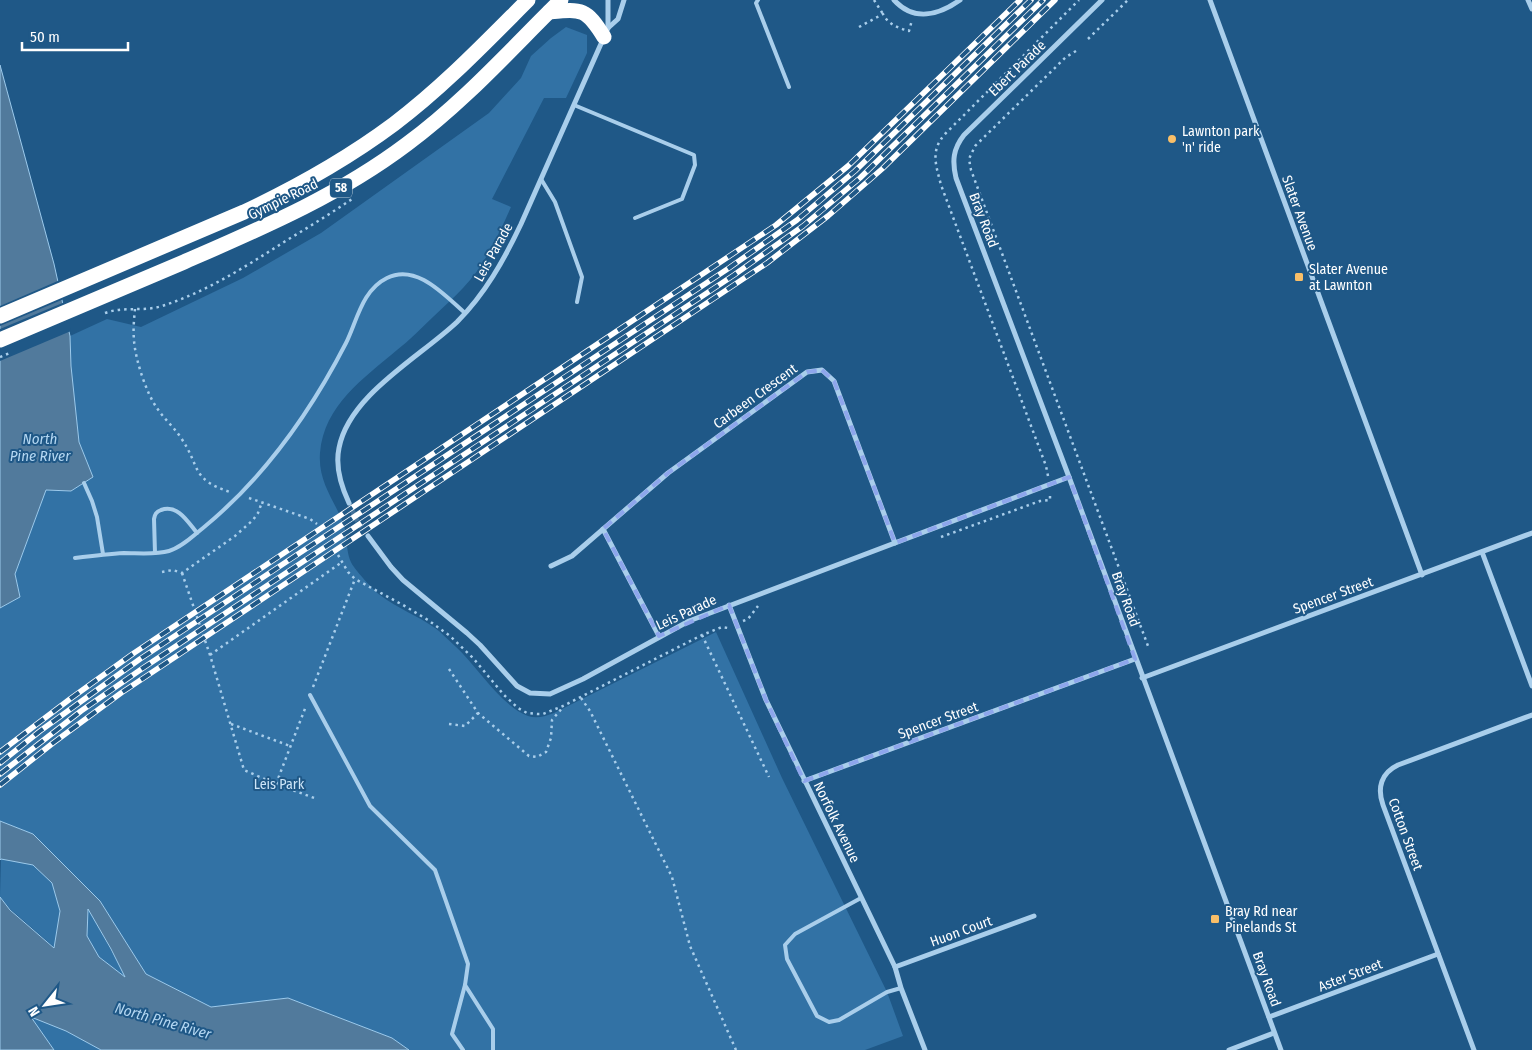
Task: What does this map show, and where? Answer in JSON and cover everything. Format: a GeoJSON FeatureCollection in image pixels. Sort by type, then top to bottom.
{"type":"FeatureCollection","features":[{"type":"Feature","properties":{"kind":"highway","name":"Gympie Road"},"geometry":{"type":"LineString","coordinates":[[0,316],[268,201],[345,158],[418,105],[528,0]]}},
{"type":"Feature","properties":{"kind":"highway","name":"Gympie Road"},"geometry":{"type":"LineString","coordinates":[[0,340],[276,222],[331,194],[406,145],[458,102],[561,0]]}},
{"type":"Feature","properties":{"kind":"highway"},"geometry":{"type":"LineString","coordinates":[[549,12],[575,10],[584,12],[606,32]]}},
{"type":"Feature","properties":{"kind":"street","name":"Leis Parade"},"geometry":{"type":"LineString","coordinates":[[606,32],[608,0]]}},
{"type":"Feature","properties":{"kind":"street","name":"Leis Parade"},"geometry":{"type":"LineString","coordinates":[[348,503],[342,485],[338,459],[339,448],[348,423],[357,409],[383,383],[465,313],[484,290],[503,261],[606,32],[618,19],[624,0]]}},
{"type":"Feature","properties":{"kind":"street"},"geometry":{"type":"LineString","coordinates":[[894,0],[904,9],[933,14],[960,0]]}},
{"type":"Feature","properties":{"kind":"street","name":"Ebert Parade"},"geometry":{"type":"LineString","coordinates":[[954,156],[957,146],[964,135],[1102,0]]}},
{"type":"Feature","properties":{"kind":"street","name":"Slater Avenue"},"geometry":{"type":"LineString","coordinates":[[1210,0],[1422,574]]}},
{"type":"Feature","properties":{"kind":"street"},"geometry":{"type":"LineString","coordinates":[[1528,0],[1532,9]]}},
{"type":"Feature","properties":{"kind":"street","name":"Bray Road"},"geometry":{"type":"LineString","coordinates":[[954,156],[956,178],[1281,1050]]}},
{"type":"Feature","properties":{"kind":"street","name":"Carbeen Crescent"},"geometry":{"type":"LineString","coordinates":[[551,566],[572,556],[668,473],[807,372],[822,370],[834,381],[895,543]]}},
{"type":"Feature","properties":{"kind":"street","name":"Leis Parade"},"geometry":{"type":"LineString","coordinates":[[368,536],[403,580],[480,645],[517,686],[530,693],[544,694],[560,690],[583,679],[689,621],[1069,477]]}},
{"type":"Feature","properties":{"kind":"street"},"geometry":{"type":"LineString","coordinates":[[603,529],[659,636]]}},
{"type":"Feature","properties":{"kind":"street","name":"Spencer Street"},"geometry":{"type":"LineString","coordinates":[[1142,678],[1532,533]]}},
{"type":"Feature","properties":{"kind":"street"},"geometry":{"type":"LineString","coordinates":[[1482,552],[1532,686]]}},
{"type":"Feature","properties":{"kind":"street","name":"Norfolk Avenue"},"geometry":{"type":"LineString","coordinates":[[729,605],[766,700],[895,966],[901,988],[925,1050]]}},
{"type":"Feature","properties":{"kind":"street","name":"Spencer Street"},"geometry":{"type":"LineString","coordinates":[[804,781],[1135,659]]}},
{"type":"Feature","properties":{"kind":"street","name":"Cotton Street"},"geometry":{"type":"LineString","coordinates":[[1474,1050],[1383,805],[1380,790],[1381,781],[1390,770],[1398,765],[1532,715]]}},
{"type":"Feature","properties":{"kind":"street","name":"Huon Court"},"geometry":{"type":"LineString","coordinates":[[895,966],[1034,916]]}},
{"type":"Feature","properties":{"kind":"street","name":"Aster Street"},"geometry":{"type":"LineString","coordinates":[[1269,1018],[1438,954]]}},
{"type":"Feature","properties":{"kind":"street"},"geometry":{"type":"LineString","coordinates":[[1229,1050],[1274,1033]]}},
{"type":"Feature","properties":{"kind":"lane"},"geometry":{"type":"LineString","coordinates":[[750,0],[757,1],[789,87]]}},
{"type":"Feature","properties":{"kind":"lane"},"geometry":{"type":"LineString","coordinates":[[574,105],[694,155],[695,165],[682,200],[635,218]]}},
{"type":"Feature","properties":{"kind":"lane"},"geometry":{"type":"LineString","coordinates":[[541,179],[555,202],[582,277],[577,302]]}},
{"type":"Feature","properties":{"kind":"lane"},"geometry":{"type":"LineString","coordinates":[[75,558],[103,554],[168,551],[197,533],[225,510],[254,480],[291,434],[346,342],[366,299],[371,291],[381,282],[391,276],[403,274],[417,277],[429,283],[465,313]]}},
{"type":"Feature","properties":{"kind":"lane"},"geometry":{"type":"LineString","coordinates":[[84,483],[97,518],[103,554]]}},
{"type":"Feature","properties":{"kind":"lane"},"geometry":{"type":"LineString","coordinates":[[154,553],[154,519],[155,514],[160,510],[170,508],[177,510],[197,533]]}},
{"type":"Feature","properties":{"kind":"lane"},"geometry":{"type":"LineString","coordinates":[[310,695],[370,806],[435,870],[468,964],[465,985],[452,1034],[463,1050]]}},
{"type":"Feature","properties":{"kind":"lane"},"geometry":{"type":"LineString","coordinates":[[862,898],[795,934],[785,946],[787,959],[817,1016],[829,1022],[838,1020],[887,992],[901,988]]}},
{"type":"Feature","properties":{"kind":"lane"},"geometry":{"type":"LineString","coordinates":[[465,985],[493,1029],[493,1050]]}},
{"type":"Feature","properties":{"kind":"path"},"geometry":{"type":"LineString","coordinates":[[874,0],[886,20],[908,31],[915,12]]}},
{"type":"Feature","properties":{"kind":"path"},"geometry":{"type":"LineString","coordinates":[[940,538],[1040,501],[1050,500],[1050,485],[1046,466],[941,185],[936,166],[938,142],[1079,0]]}},
{"type":"Feature","properties":{"kind":"path"},"geometry":{"type":"LineString","coordinates":[[1088,39],[1128,0]]}},
{"type":"Feature","properties":{"kind":"path"},"geometry":{"type":"LineString","coordinates":[[859,27],[883,14]]}},
{"type":"Feature","properties":{"kind":"path"},"geometry":{"type":"LineString","coordinates":[[1076,51],[1066,57],[975,146],[969,159],[970,170],[1148,646]]}},
{"type":"Feature","properties":{"kind":"path"},"geometry":{"type":"LineString","coordinates":[[135,309],[134,342],[152,400],[164,419],[183,440],[202,476],[211,484],[232,492]]}},
{"type":"Feature","properties":{"kind":"path"},"geometry":{"type":"LineString","coordinates":[[250,498],[310,519],[317,524]]}},
{"type":"Feature","properties":{"kind":"path"},"geometry":{"type":"LineString","coordinates":[[182,573],[235,536],[258,513],[262,502]]}},
{"type":"Feature","properties":{"kind":"path"},"geometry":{"type":"LineString","coordinates":[[338,555],[348,572],[355,579],[404,605],[439,627],[473,658],[504,694],[522,710],[532,714],[543,714],[564,706],[702,635],[722,627],[730,628],[748,619],[758,606],[763,603]]}},
{"type":"Feature","properties":{"kind":"path"},"geometry":{"type":"LineString","coordinates":[[210,655],[342,562]]}},
{"type":"Feature","properties":{"kind":"path"},"geometry":{"type":"LineString","coordinates":[[162,572],[173,570],[182,573]]}},
{"type":"Feature","properties":{"kind":"path"},"geometry":{"type":"LineString","coordinates":[[182,573],[210,655],[244,770],[317,799]]}},
{"type":"Feature","properties":{"kind":"path"},"geometry":{"type":"LineString","coordinates":[[276,784],[355,579]]}},
{"type":"Feature","properties":{"kind":"path"},"geometry":{"type":"LineString","coordinates":[[702,635],[769,777]]}},
{"type":"Feature","properties":{"kind":"path"},"geometry":{"type":"LineString","coordinates":[[449,669],[478,713],[529,756],[537,757],[546,752],[551,738],[552,720],[564,706]]}},
{"type":"Feature","properties":{"kind":"path"},"geometry":{"type":"LineString","coordinates":[[581,698],[590,712],[672,877],[690,946],[736,1050]]}},
{"type":"Feature","properties":{"kind":"path"},"geometry":{"type":"LineString","coordinates":[[449,724],[465,726],[478,713]]}},
{"type":"Feature","properties":{"kind":"path"},"geometry":{"type":"LineString","coordinates":[[230,724],[290,746]]}},
{"type":"Feature","properties":{"kind":"highlighted area"},"geometry":{"type":"Polygon","coordinates":[[[822,370],[834,381],[895,543],[1069,477],[1135,659],[804,781],[766,700],[729,605],[659,636],[603,529],[668,473],[807,372],[822,370]]]}},
{"type":"Feature","properties":{"kind":"green space","name":"Leis Park"},"geometry":{"type":"Polygon","coordinates":[[[566,27],[587,35],[587,53],[566,98],[544,98],[492,199],[511,207],[490,250],[478,270],[460,292],[359,382],[337,407],[323,436],[320,463],[323,480],[344,526],[351,562],[363,578],[377,593],[387,600],[438,630],[463,654],[508,704],[528,716],[538,717],[554,713],[716,632],[782,778],[887,992],[903,1036],[865,1050],[409,1050],[392,1038],[288,998],[211,1007],[146,974],[100,901],[33,834],[0,821],[0,608],[20,597],[15,574],[46,490],[71,491],[93,477],[79,442],[71,366],[70,336],[107,319],[141,327],[243,278],[321,233],[489,113],[521,78],[531,56],[566,27]]]}},
{"type":"Feature","properties":{"kind":"green space"},"geometry":{"type":"Polygon","coordinates":[[[1,858],[33,865],[52,883],[60,911],[55,948],[10,909],[0,897],[1,858]]]}},
{"type":"Feature","properties":{"kind":"green space"},"geometry":{"type":"Polygon","coordinates":[[[88,908],[126,978],[99,957],[87,936],[88,908]]]}},
{"type":"Feature","properties":{"kind":"green space"},"geometry":{"type":"Polygon","coordinates":[[[30,1016],[66,1031],[101,1050],[54,1050],[30,1016]]]}},
{"type":"Feature","properties":{"kind":"water","name":"North Pine River"},"geometry":{"type":"Polygon","coordinates":[[[0,65],[54,264],[70,336],[71,366],[79,442],[93,477],[71,491],[46,490],[15,574],[20,597],[0,608],[0,65]]]}},
{"type":"Feature","properties":{"kind":"water","name":"North Pine River"},"geometry":{"type":"Polygon","coordinates":[[[0,821],[33,834],[100,901],[146,974],[211,1007],[288,998],[392,1038],[409,1050],[101,1050],[66,1031],[31,1017],[54,1050],[0,1050],[0,897],[10,910],[54,948],[60,911],[52,883],[33,865],[0,860],[0,821]],[[88,909],[87,936],[99,957],[125,977],[88,909]]]}},
{"type":"Feature","properties":{"kind":"pier"},"geometry":{"type":"Polygon","coordinates":[[[60,280],[64,299],[0,326],[0,306],[60,280]]]}},
{"type":"Feature","properties":{"kind":"pier"},"geometry":{"type":"Polygon","coordinates":[[[65,302],[71,331],[0,361],[0,329],[65,302]]]}},
{"type":"Feature","properties":{"kind":"tunnel"},"geometry":{"type":"LineString","coordinates":[[349,503],[356,519],[368,536]]}},
{"type":"Feature","properties":{"kind":"railway"},"geometry":{"type":"LineString","coordinates":[[0,752],[134,653],[776,225],[848,166],[1020,0]]}},
{"type":"Feature","properties":{"kind":"railway"},"geometry":{"type":"LineString","coordinates":[[0,763],[40,731],[140,659],[729,268],[797,220],[855,171],[1031,0]]}},
{"type":"Feature","properties":{"kind":"railway"},"geometry":{"type":"LineString","coordinates":[[0,774],[81,711],[143,668],[734,275],[803,226],[860,178],[1043,0]]}},
{"type":"Feature","properties":{"kind":"railway"},"geometry":{"type":"LineString","coordinates":[[0,785],[121,693],[767,263],[828,216],[882,169],[1055,0]]}},
{"type":"Feature","properties":{"kind":"place","name":"Lawnton park 'n' ride"},"geometry":{"type":"Point","coordinates":[1172,139]}},
{"type":"Feature","properties":{"kind":"place","name":"Slater Avenue at Lawnton"},"geometry":{"type":"Point","coordinates":[1299,277]}},
{"type":"Feature","properties":{"kind":"place","name":"Bray Rd near Pinelands St"},"geometry":{"type":"Point","coordinates":[1215,919]}}]}
